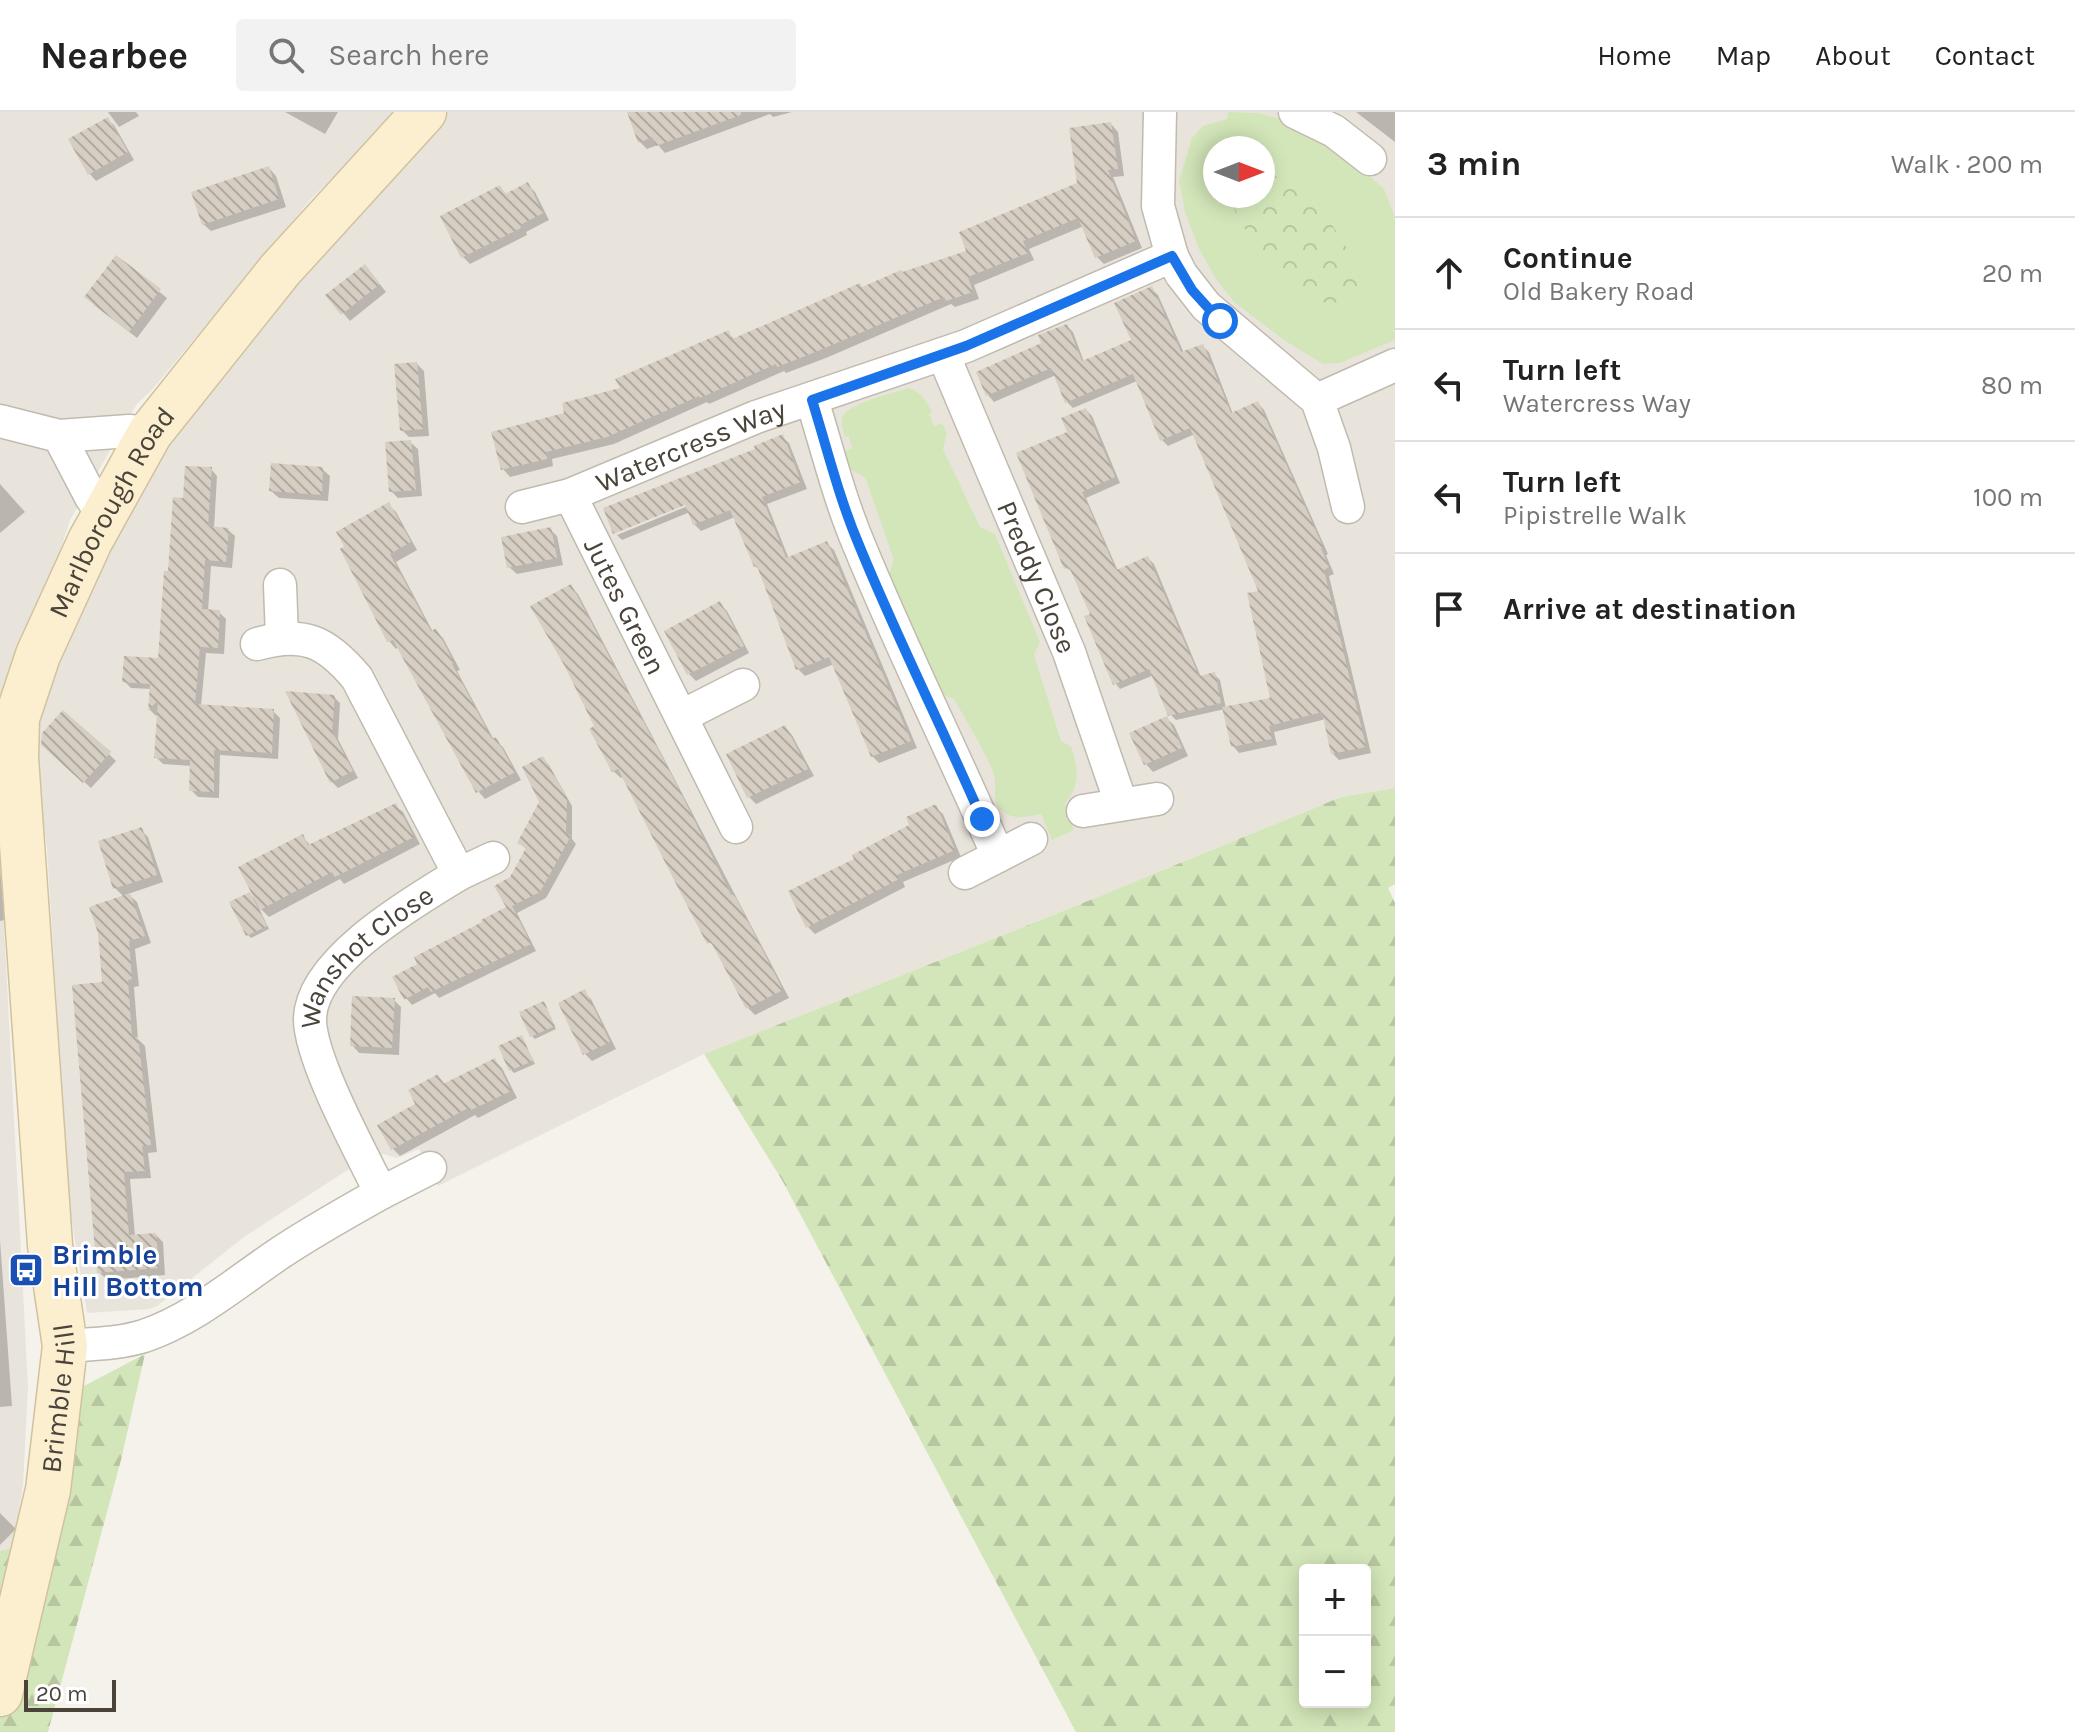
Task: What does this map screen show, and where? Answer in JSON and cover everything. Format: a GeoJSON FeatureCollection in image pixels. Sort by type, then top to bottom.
{"type":"FeatureCollection","features":[{"type":"Feature","properties":{"kind":"main road","name":"Marlborough Road"},"geometry":{"type":"LineString","coordinates":[[35,1002],[16,758],[8,719],[103,515],[150,433],[280,270],[424,112]]}},
{"type":"Feature","properties":{"kind":"main road","name":"Brimble Hill"},"geometry":{"type":"LineString","coordinates":[[0,1694],[45,1504],[65,1346],[50,1245],[35,1002]]}},
{"type":"Feature","properties":{"kind":"street"},"geometry":{"type":"LineString","coordinates":[[1160,112],[1158,206],[1172,256],[1192,290],[1220,321],[1317,400],[1334,448],[1348,507]]}},
{"type":"Feature","properties":{"kind":"street"},"geometry":{"type":"LineString","coordinates":[[1295,112],[1334,131],[1370,159]]}},
{"type":"Feature","properties":{"kind":"street","name":"Watercress Way"},"geometry":{"type":"LineString","coordinates":[[522,507],[570,495],[756,417],[943,354],[1172,256]]}},
{"type":"Feature","properties":{"kind":"street","name":"Preddy Close"},"geometry":{"type":"LineString","coordinates":[[943,354],[1069,652],[1121,803]]}},
{"type":"Feature","properties":{"kind":"street"},"geometry":{"type":"LineString","coordinates":[[1317,400],[1395,365]]}},
{"type":"Feature","properties":{"kind":"street"},"geometry":{"type":"LineString","coordinates":[[812,400],[858,544],[998,856]]}},
{"type":"Feature","properties":{"kind":"street"},"geometry":{"type":"LineString","coordinates":[[0,421],[59,436],[129,431],[150,433]]}},
{"type":"Feature","properties":{"kind":"street"},"geometry":{"type":"LineString","coordinates":[[59,436],[103,515]]}},
{"type":"Feature","properties":{"kind":"street","name":"Jutes Green"},"geometry":{"type":"LineString","coordinates":[[570,495],[736,827]]}},
{"type":"Feature","properties":{"kind":"street","name":"Wanshot Close"},"geometry":{"type":"LineString","coordinates":[[280,585],[270,640],[302,637],[344,663],[357,678],[459,874]]}},
{"type":"Feature","properties":{"kind":"street"},"geometry":{"type":"LineString","coordinates":[[682,716],[743,685]]}},
{"type":"Feature","properties":{"kind":"street"},"geometry":{"type":"LineString","coordinates":[[1083,811],[1157,799]]}},
{"type":"Feature","properties":{"kind":"street"},"geometry":{"type":"LineString","coordinates":[[965,873],[1031,839]]}},
{"type":"Feature","properties":{"kind":"street","name":"Wanshot Close"},"geometry":{"type":"LineString","coordinates":[[381,1193],[319,1056],[310,1018],[314,996],[326,975],[391,915],[459,874],[493,858]]}},
{"type":"Feature","properties":{"kind":"street"},"geometry":{"type":"LineString","coordinates":[[65,1346],[116,1343],[173,1323],[224,1293],[320,1228],[430,1168]]}},
{"type":"Feature","properties":{"kind":"shaded area"},"geometry":{"type":"Polygon","coordinates":[[[0,112],[398,112],[311,199],[137,404],[70,520],[45,599],[0,694],[0,112]]]}},
{"type":"Feature","properties":{"kind":"shaded area"},"geometry":{"type":"Polygon","coordinates":[[[445,112],[1395,112],[1395,788],[1341,797],[704,1054],[438,1186],[419,1149],[397,1158],[383,1154],[346,1171],[244,1237],[157,1306],[87,1313],[70,1210],[47,850],[34,725],[48,674],[114,528],[210,375],[445,112]]]}},
{"type":"Feature","properties":{"kind":"shaded area"},"geometry":{"type":"Polygon","coordinates":[[[0,848],[28,1387],[23,1486],[6,1599],[0,1603],[0,848]]]}},
{"type":"Feature","properties":{"kind":"green space"},"geometry":{"type":"Polygon","coordinates":[[[1228,112],[1257,113],[1289,121],[1342,152],[1384,189],[1395,217],[1395,340],[1340,363],[1323,364],[1284,340],[1234,302],[1199,249],[1185,212],[1179,180],[1192,138],[1203,126],[1227,119],[1228,112]]]}},
{"type":"Feature","properties":{"kind":"green space"},"geometry":{"type":"Polygon","coordinates":[[[1275,176],[1282,179],[1315,204],[1329,221],[1352,258],[1367,296],[1355,302],[1299,303],[1252,242],[1234,208],[1275,208],[1275,176]]]}},
{"type":"Feature","properties":{"kind":"green space"},"geometry":{"type":"Polygon","coordinates":[[[909,388],[926,401],[934,426],[942,423],[947,433],[943,449],[980,527],[995,534],[1040,642],[1034,655],[1061,741],[1071,746],[1076,769],[1074,790],[1065,803],[1074,830],[1052,840],[1041,814],[1014,817],[1000,809],[996,801],[994,776],[980,744],[954,699],[935,692],[888,576],[894,560],[865,477],[849,469],[844,452],[852,448],[849,436],[845,437],[842,418],[861,403],[909,388]]]}},
{"type":"Feature","properties":{"kind":"green space"},"geometry":{"type":"Polygon","coordinates":[[[1395,788],[1395,884],[1388,888],[1395,903],[1395,1732],[1076,1732],[782,1180],[704,1054],[1341,797],[1395,788]]]}},
{"type":"Feature","properties":{"kind":"green space"},"geometry":{"type":"Polygon","coordinates":[[[145,1354],[121,1460],[48,1732],[0,1732],[0,1551],[53,1539],[84,1386],[145,1354]]]}},
{"type":"Feature","properties":{"kind":"building"},"geometry":{"type":"Polygon","coordinates":[[[627,112],[741,112],[741,115],[656,146],[652,137],[638,143],[627,112]]]}},
{"type":"Feature","properties":{"kind":"building"},"geometry":{"type":"Polygon","coordinates":[[[108,117],[128,152],[88,175],[68,139],[108,117]]]}},
{"type":"Feature","properties":{"kind":"building"},"geometry":{"type":"Polygon","coordinates":[[[1111,122],[1118,169],[1108,170],[1136,241],[1095,258],[1078,218],[1023,241],[1028,253],[968,277],[973,292],[946,301],[944,297],[818,351],[777,367],[776,364],[607,437],[546,452],[547,459],[501,470],[491,432],[564,413],[562,403],[620,388],[615,379],[729,330],[732,339],[860,283],[862,287],[901,270],[966,251],[959,232],[1077,183],[1069,128],[1111,122]]]}},
{"type":"Feature","properties":{"kind":"building"},"geometry":{"type":"Polygon","coordinates":[[[269,166],[279,199],[202,225],[191,192],[269,166]]]}},
{"type":"Feature","properties":{"kind":"building"},"geometry":{"type":"Polygon","coordinates":[[[528,182],[543,213],[520,225],[521,228],[461,258],[440,216],[500,185],[505,194],[528,182]]]}},
{"type":"Feature","properties":{"kind":"building"},"geometry":{"type":"Polygon","coordinates":[[[116,255],[161,289],[129,332],[84,297],[116,255]]]}},
{"type":"Feature","properties":{"kind":"building"},"geometry":{"type":"Polygon","coordinates":[[[365,264],[380,284],[341,315],[325,295],[365,264]]]}},
{"type":"Feature","properties":{"kind":"building"},"geometry":{"type":"Polygon","coordinates":[[[1152,286],[1181,352],[1203,344],[1231,413],[1258,401],[1323,547],[1329,567],[1324,570],[1366,747],[1331,754],[1322,712],[1269,726],[1272,739],[1231,747],[1222,707],[1270,698],[1247,593],[1258,591],[1190,428],[1160,441],[1133,374],[1065,403],[1051,368],[986,396],[976,372],[1041,343],[1038,335],[1067,324],[1082,361],[1131,340],[1114,303],[1152,286]]]}},
{"type":"Feature","properties":{"kind":"building"},"geometry":{"type":"Polygon","coordinates":[[[417,362],[423,429],[400,431],[394,364],[417,362]]]}},
{"type":"Feature","properties":{"kind":"building"},"geometry":{"type":"Polygon","coordinates":[[[1086,408],[1115,477],[1082,492],[1116,570],[1148,556],[1199,676],[1215,672],[1221,703],[1168,716],[1149,669],[1113,685],[1084,616],[1090,614],[1069,567],[1064,569],[1016,453],[1067,432],[1061,418],[1086,408]]]}},
{"type":"Feature","properties":{"kind":"building"},"geometry":{"type":"Polygon","coordinates":[[[783,434],[801,482],[762,497],[786,558],[827,541],[911,741],[871,757],[829,657],[796,670],[757,566],[754,567],[730,510],[693,525],[685,505],[613,534],[603,508],[755,449],[754,446],[783,434]]]}},
{"type":"Feature","properties":{"kind":"building"},"geometry":{"type":"Polygon","coordinates":[[[411,440],[416,490],[389,492],[385,442],[411,440]]]}},
{"type":"Feature","properties":{"kind":"building"},"geometry":{"type":"Polygon","coordinates":[[[271,463],[323,467],[322,495],[269,491],[271,463]]]}},
{"type":"Feature","properties":{"kind":"building"},"geometry":{"type":"Polygon","coordinates":[[[185,466],[212,467],[208,526],[229,528],[226,562],[205,560],[202,609],[220,610],[218,648],[200,647],[195,704],[274,709],[272,753],[214,750],[214,792],[189,791],[190,760],[154,758],[158,700],[148,711],[150,684],[122,682],[124,656],[158,658],[173,497],[183,498],[185,466]]]}},
{"type":"Feature","properties":{"kind":"building"},"geometry":{"type":"Polygon","coordinates":[[[389,502],[411,542],[390,554],[431,631],[436,628],[492,739],[496,737],[515,772],[476,793],[393,640],[387,642],[340,549],[344,546],[336,532],[389,502]]]}},
{"type":"Feature","properties":{"kind":"building"},"geometry":{"type":"Polygon","coordinates":[[[551,527],[557,558],[507,568],[501,537],[551,527]]]}},
{"type":"Feature","properties":{"kind":"building"},"geometry":{"type":"Polygon","coordinates":[[[571,584],[783,990],[746,1009],[711,942],[707,944],[618,769],[612,772],[589,729],[594,726],[564,665],[530,606],[571,584]]]}},
{"type":"Feature","properties":{"kind":"building"},"geometry":{"type":"Polygon","coordinates":[[[720,601],[744,646],[687,675],[664,631],[720,601]]]}},
{"type":"Feature","properties":{"kind":"building"},"geometry":{"type":"Polygon","coordinates":[[[285,691],[335,695],[332,731],[353,771],[330,783],[285,691]]]}},
{"type":"Feature","properties":{"kind":"building"},"geometry":{"type":"Polygon","coordinates":[[[63,710],[111,752],[83,783],[41,745],[42,733],[63,710]]]}},
{"type":"Feature","properties":{"kind":"building"},"geometry":{"type":"Polygon","coordinates":[[[1167,716],[1182,748],[1144,765],[1129,733],[1167,716]]]}},
{"type":"Feature","properties":{"kind":"building"},"geometry":{"type":"Polygon","coordinates":[[[785,725],[808,769],[747,798],[726,754],[785,725]]]}},
{"type":"Feature","properties":{"kind":"building"},"geometry":{"type":"Polygon","coordinates":[[[543,756],[567,797],[566,833],[571,836],[540,892],[512,906],[531,944],[431,992],[428,987],[404,1000],[392,977],[417,964],[414,957],[506,907],[494,886],[510,877],[526,848],[517,843],[539,802],[522,767],[543,756]]]}},
{"type":"Feature","properties":{"kind":"building"},"geometry":{"type":"Polygon","coordinates":[[[396,803],[414,837],[335,877],[332,872],[260,910],[238,867],[303,834],[308,845],[396,803]]]}},
{"type":"Feature","properties":{"kind":"building"},"geometry":{"type":"Polygon","coordinates":[[[936,804],[955,850],[897,875],[899,879],[806,928],[788,891],[854,859],[852,855],[909,825],[906,817],[936,804]]]}},
{"type":"Feature","properties":{"kind":"building"},"geometry":{"type":"Polygon","coordinates":[[[142,827],[157,875],[113,889],[98,841],[142,827]]]}},
{"type":"Feature","properties":{"kind":"building"},"geometry":{"type":"Polygon","coordinates":[[[250,892],[267,926],[246,936],[229,902],[250,892]]]}},
{"type":"Feature","properties":{"kind":"building"},"geometry":{"type":"Polygon","coordinates":[[[130,893],[145,936],[129,941],[132,979],[128,980],[132,1037],[138,1037],[151,1145],[142,1146],[145,1171],[124,1172],[129,1235],[156,1233],[159,1268],[97,1273],[72,985],[102,982],[98,933],[89,907],[130,893]]]}},
{"type":"Feature","properties":{"kind":"building"},"geometry":{"type":"Polygon","coordinates":[[[585,989],[610,1042],[583,1055],[558,1003],[585,989]]]}},
{"type":"Feature","properties":{"kind":"building"},"geometry":{"type":"Polygon","coordinates":[[[352,996],[395,998],[392,1048],[350,1046],[352,996]]]}},
{"type":"Feature","properties":{"kind":"building"},"geometry":{"type":"Polygon","coordinates":[[[544,1001],[555,1026],[530,1037],[519,1012],[544,1001]]]}},
{"type":"Feature","properties":{"kind":"building"},"geometry":{"type":"Polygon","coordinates":[[[522,1035],[533,1061],[509,1071],[498,1046],[522,1035]]]}},
{"type":"Feature","properties":{"kind":"building"},"geometry":{"type":"Polygon","coordinates":[[[495,1058],[511,1091],[469,1111],[468,1108],[391,1150],[377,1125],[415,1104],[408,1090],[438,1074],[443,1084],[495,1058]]]}},
{"type":"Feature","properties":{"kind":"place","name":"Brimble Hill Bottom"},"geometry":{"type":"Point","coordinates":[26,1270]}},
{"type":"Feature","properties":{"kind":"route"},"geometry":{"type":"LineString","coordinates":[[982,819],[858,544],[812,400],[966,346],[1172,256],[1192,290],[1220,321]]}}]}
